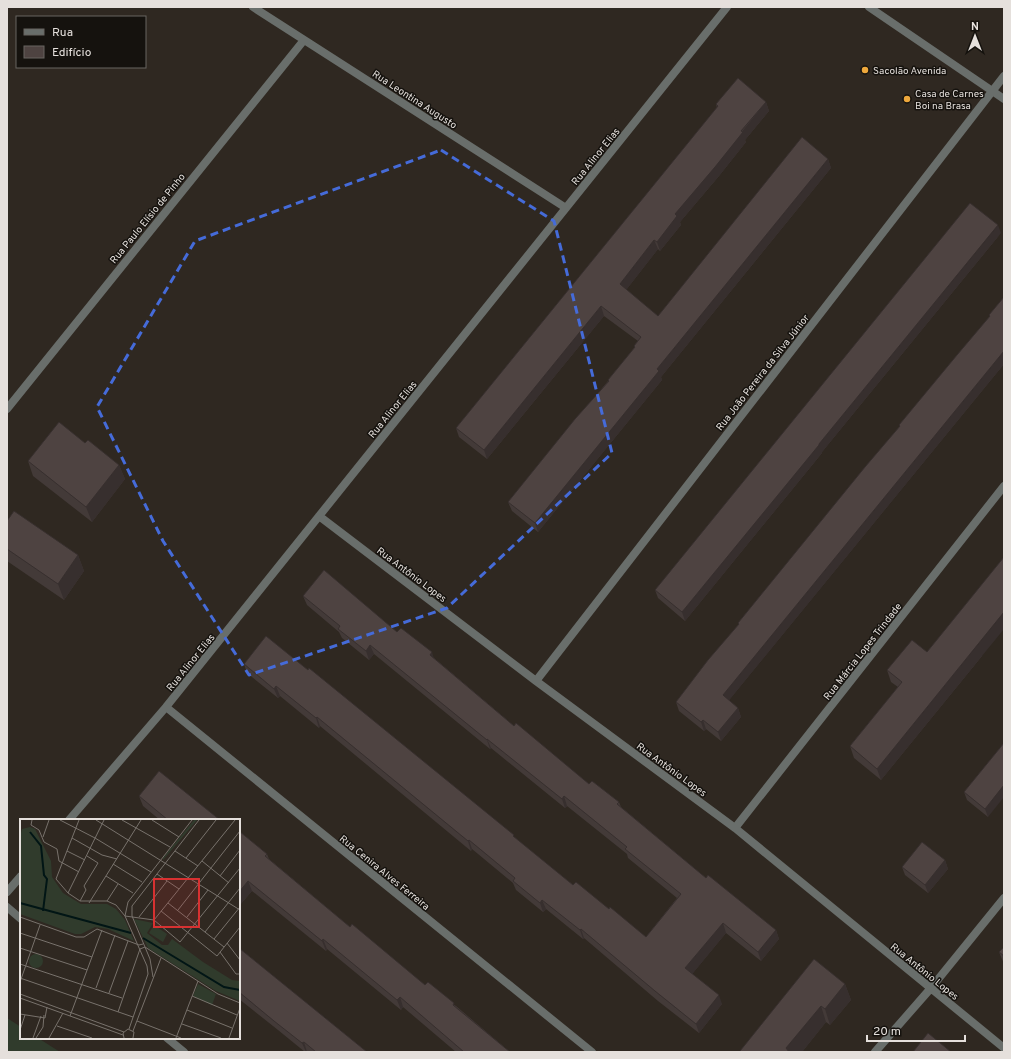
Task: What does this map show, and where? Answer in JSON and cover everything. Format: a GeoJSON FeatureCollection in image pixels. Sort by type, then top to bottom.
{"type":"FeatureCollection","features":[{"type":"Feature","properties":{"kind":"street","name":"Rua Leontina Augusto"},"geometry":{"type":"LineString","coordinates":[[253,7],[566,208]]}},
{"type":"Feature","properties":{"kind":"street","name":"Rua Alinor Elias"},"geometry":{"type":"LineString","coordinates":[[70,819],[166,707],[727,7]]}},
{"type":"Feature","properties":{"kind":"street"},"geometry":{"type":"LineString","coordinates":[[869,7],[991,92],[1004,99]]}},
{"type":"Feature","properties":{"kind":"street","name":"Rua Paulo Elísio de Pinho"},"geometry":{"type":"LineString","coordinates":[[7,409],[304,40]]}},
{"type":"Feature","properties":{"kind":"street","name":"Rua João Pereira da Silva Júnior"},"geometry":{"type":"LineString","coordinates":[[536,681],[1004,76]]}},
{"type":"Feature","properties":{"kind":"street","name":"Rua Márcia Lopes Trindade"},"geometry":{"type":"LineString","coordinates":[[735,828],[1004,486]]}},
{"type":"Feature","properties":{"kind":"street","name":"Rua Antônio Lopes"},"geometry":{"type":"LineString","coordinates":[[319,516],[536,681],[735,828],[1004,1048]]}},
{"type":"Feature","properties":{"kind":"street","name":"Rua Cenira Alves Ferreira"},"geometry":{"type":"LineString","coordinates":[[166,707],[592,1052]]}},
{"type":"Feature","properties":{"kind":"street"},"geometry":{"type":"LineString","coordinates":[[7,892],[20,877]]}},
{"type":"Feature","properties":{"kind":"street"},"geometry":{"type":"LineString","coordinates":[[875,1052],[931,988],[1004,898]]}},
{"type":"Feature","properties":{"kind":"street"},"geometry":{"type":"LineString","coordinates":[[7,907],[20,917]]}},
{"type":"Feature","properties":{"kind":"street"},"geometry":{"type":"LineString","coordinates":[[168,1039],[184,1052]]}},
{"type":"Feature","properties":{"kind":"highlighted area"},"geometry":{"type":"Polygon","coordinates":[[[441,150],[554,221],[612,453],[447,608],[249,675],[163,541],[97,407],[195,241],[441,150]]]}},
{"type":"Feature","properties":{"kind":"green space"},"geometry":{"type":"Polygon","coordinates":[[[7,1018],[20,1026],[20,1039],[40,1039],[60,1052],[7,1052],[7,1018]]]}},
{"type":"Feature","properties":{"kind":"building"},"geometry":{"type":"Polygon","coordinates":[[[738,78],[766,102],[741,131],[743,132],[715,167],[675,214],[677,216],[657,242],[654,240],[620,284],[658,316],[802,137],[828,159],[657,369],[659,371],[535,523],[508,502],[575,419],[609,381],[608,380],[635,347],[634,346],[641,337],[601,306],[484,450],[456,428],[718,106],[716,104],[738,78]]]}},
{"type":"Feature","properties":{"kind":"building"},"geometry":{"type":"Polygon","coordinates":[[[970,203],[998,225],[682,612],[655,590],[970,203]]]}},
{"type":"Feature","properties":{"kind":"building"},"geometry":{"type":"Polygon","coordinates":[[[1004,297],[1004,351],[723,695],[738,708],[718,732],[703,720],[701,722],[676,702],[708,660],[739,624],[738,623],[1004,297]]]}},
{"type":"Feature","properties":{"kind":"building"},"geometry":{"type":"Polygon","coordinates":[[[59,422],[85,443],[88,440],[119,465],[86,507],[28,461],[59,422]]]}},
{"type":"Feature","properties":{"kind":"building"},"geometry":{"type":"Polygon","coordinates":[[[14,511],[78,555],[58,584],[7,549],[7,521],[14,511]]]}},
{"type":"Feature","properties":{"kind":"building"},"geometry":{"type":"Polygon","coordinates":[[[1004,557],[1004,612],[877,769],[850,746],[902,682],[887,670],[912,640],[927,652],[1004,557]]]}},
{"type":"Feature","properties":{"kind":"building"},"geometry":{"type":"Polygon","coordinates":[[[324,570],[397,632],[401,628],[432,652],[430,655],[514,726],[516,723],[589,784],[592,781],[619,802],[617,804],[706,878],[708,875],[776,930],[758,952],[723,923],[685,968],[719,995],[696,1024],[581,929],[580,930],[542,900],[540,903],[513,881],[515,878],[317,717],[316,718],[276,686],[274,689],[244,664],[266,636],[308,670],[309,668],[573,885],[576,882],[609,909],[610,907],[646,937],[681,894],[625,849],[627,847],[564,796],[562,799],[370,645],[366,651],[338,629],[340,626],[303,596],[324,570]]]}},
{"type":"Feature","properties":{"kind":"building"},"geometry":{"type":"Polygon","coordinates":[[[1004,743],[1004,785],[985,809],[964,792],[1004,743]]]}},
{"type":"Feature","properties":{"kind":"building"},"geometry":{"type":"Polygon","coordinates":[[[159,771],[219,819],[167,819],[139,796],[159,771]]]}},
{"type":"Feature","properties":{"kind":"building"},"geometry":{"type":"Polygon","coordinates":[[[240,832],[267,854],[265,856],[350,927],[352,924],[425,985],[428,982],[454,1003],[453,1005],[510,1052],[464,1052],[400,997],[397,1000],[323,939],[322,941],[248,881],[240,891],[240,832]]]}},
{"type":"Feature","properties":{"kind":"building"},"geometry":{"type":"Polygon","coordinates":[[[922,842],[945,860],[925,885],[902,867],[922,842]]]}},
{"type":"Feature","properties":{"kind":"building"},"geometry":{"type":"Polygon","coordinates":[[[1004,947],[1004,956],[999,952],[1004,947]]]}},
{"type":"Feature","properties":{"kind":"building"},"geometry":{"type":"Polygon","coordinates":[[[240,949],[367,1052],[316,1052],[274,1021],[240,993],[240,949]]]}},
{"type":"Feature","properties":{"kind":"building"},"geometry":{"type":"Polygon","coordinates":[[[814,959],[845,984],[825,1009],[821,1006],[786,1048],[789,1052],[741,1052],[740,1051],[814,959]]]}},
{"type":"Feature","properties":{"kind":"building"},"geometry":{"type":"Polygon","coordinates":[[[928,1033],[951,1052],[913,1052],[928,1033]]]}},
{"type":"Feature","properties":{"kind":"place","name":"Sacolão Avenida"},"geometry":{"type":"Point","coordinates":[865,70]}},
{"type":"Feature","properties":{"kind":"place","name":"Casa de Carnes Boi na Brasa"},"geometry":{"type":"Point","coordinates":[907,99]}}]}
